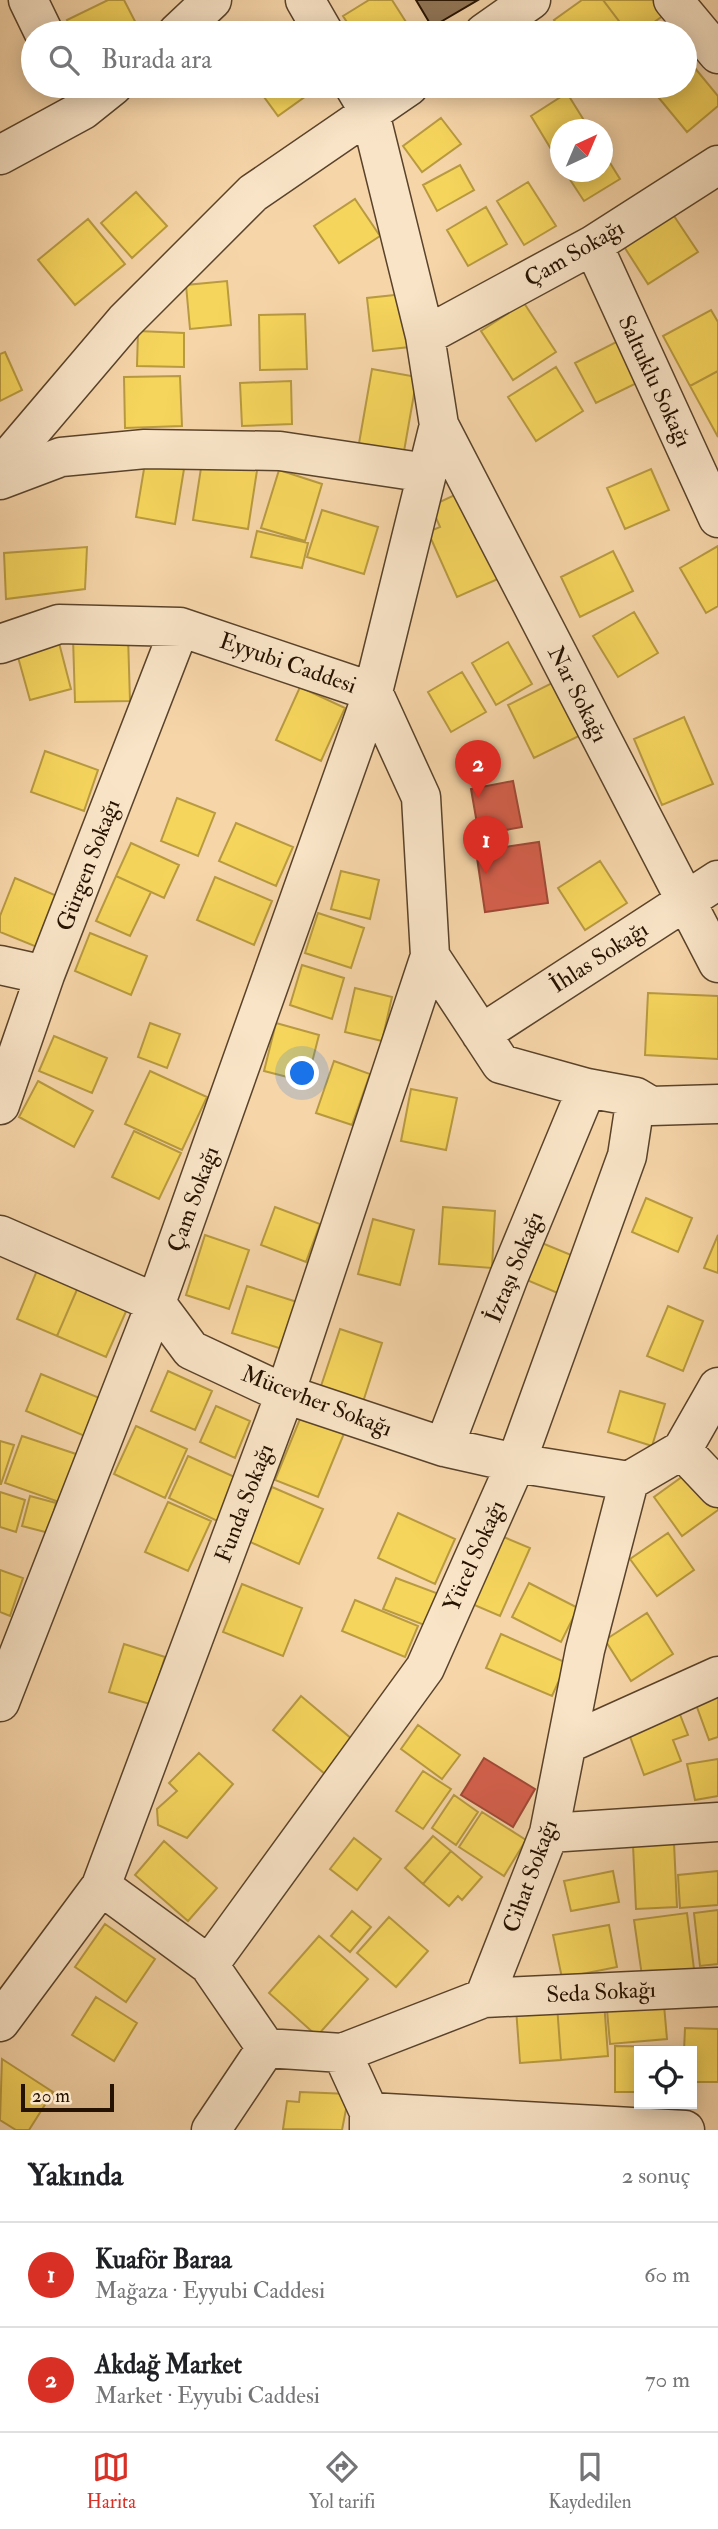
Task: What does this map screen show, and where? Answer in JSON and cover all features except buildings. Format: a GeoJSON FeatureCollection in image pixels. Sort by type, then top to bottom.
{"type":"FeatureCollection","features":[{"type":"Feature","properties":{"kind":"street"},"geometry":{"type":"LineString","coordinates":[[28,0],[38,21]]}},
{"type":"Feature","properties":{"kind":"street"},"geometry":{"type":"LineString","coordinates":[[190,21],[212,0]]}},
{"type":"Feature","properties":{"kind":"street"},"geometry":{"type":"LineString","coordinates":[[305,0],[317,21]]}},
{"type":"Feature","properties":{"kind":"street"},"geometry":{"type":"LineString","coordinates":[[501,21],[531,0]]}},
{"type":"Feature","properties":{"kind":"street"},"geometry":{"type":"LineString","coordinates":[[673,0],[690,21]]}},
{"type":"Feature","properties":{"kind":"street"},"geometry":{"type":"LineString","coordinates":[[697,29],[718,54]]}},
{"type":"Feature","properties":{"kind":"street"},"geometry":{"type":"LineString","coordinates":[[0,155],[77,98]]}},
{"type":"Feature","properties":{"kind":"street"},"geometry":{"type":"LineString","coordinates":[[0,468],[125,321],[253,193],[362,100],[425,336],[439,425]]}},
{"type":"Feature","properties":{"kind":"street","name":"Çam Sokağı"},"geometry":{"type":"LineString","coordinates":[[425,336],[593,245],[718,165]]}},
{"type":"Feature","properties":{"kind":"street","name":"Saltuklu Sokağı"},"geometry":{"type":"LineString","coordinates":[[593,245],[718,518]]}},
{"type":"Feature","properties":{"kind":"street","name":"Çam Sokağı"},"geometry":{"type":"LineString","coordinates":[[0,1702],[156,1303],[373,692],[439,425]]}},
{"type":"Feature","properties":{"kind":"street","name":"Nar Sokağı"},"geometry":{"type":"LineString","coordinates":[[439,425],[718,963]]}},
{"type":"Feature","properties":{"kind":"street"},"geometry":{"type":"LineString","coordinates":[[0,480],[61,457],[145,449],[280,451],[427,472]]}},
{"type":"Feature","properties":{"kind":"street","name":"Eyyubi Caddesi"},"geometry":{"type":"LineString","coordinates":[[0,644],[60,624],[180,627],[373,692],[421,797],[430,956],[501,1064],[587,1088],[636,1097],[651,1106],[718,1104]]}},
{"type":"Feature","properties":{"kind":"street","name":"Gürgen Sokağı"},"geometry":{"type":"LineString","coordinates":[[0,1105],[46,975],[180,627]]}},
{"type":"Feature","properties":{"kind":"street","name":"İhlas Sokağı"},"geometry":{"type":"LineString","coordinates":[[481,1034],[718,880]]}},
{"type":"Feature","properties":{"kind":"street","name":"Funda Sokağı"},"geometry":{"type":"LineString","coordinates":[[0,2022],[100,1886],[285,1394],[430,956]]}},
{"type":"Feature","properties":{"kind":"street"},"geometry":{"type":"LineString","coordinates":[[0,965],[46,975]]}},
{"type":"Feature","properties":{"kind":"street","name":"İztaşı Sokağı"},"geometry":{"type":"LineString","coordinates":[[443,1447],[509,1276],[587,1088]]}},
{"type":"Feature","properties":{"kind":"street","name":"Yücel Sokağı"},"geometry":{"type":"LineString","coordinates":[[209,1965],[425,1668],[516,1463],[627,1156],[636,1097]]}},
{"type":"Feature","properties":{"kind":"street","name":"Mücevher Sokağı"},"geometry":{"type":"LineString","coordinates":[[0,1235],[156,1303],[191,1350],[285,1394],[443,1447],[516,1463],[629,1481]]}},
{"type":"Feature","properties":{"kind":"street"},"geometry":{"type":"LineString","coordinates":[[629,1481],[682,1450],[718,1387]]}},
{"type":"Feature","properties":{"kind":"street"},"geometry":{"type":"LineString","coordinates":[[682,1450],[718,1488]]}},
{"type":"Feature","properties":{"kind":"street","name":"Cihat Sokağı"},"geometry":{"type":"LineString","coordinates":[[484,1998],[549,1833],[585,1650],[629,1481]]}},
{"type":"Feature","properties":{"kind":"street"},"geometry":{"type":"LineString","coordinates":[[566,1744],[718,1676]]}},
{"type":"Feature","properties":{"kind":"street"},"geometry":{"type":"LineString","coordinates":[[549,1833],[718,1822]]}},
{"type":"Feature","properties":{"kind":"street"},"geometry":{"type":"LineString","coordinates":[[100,1886],[209,1965],[266,2048]]}},
{"type":"Feature","properties":{"kind":"street","name":"Seda Sokağı"},"geometry":{"type":"LineString","coordinates":[[484,1998],[718,1987]]}},
{"type":"Feature","properties":{"kind":"street"},"geometry":{"type":"LineString","coordinates":[[266,2048],[342,2053],[484,1998]]}},
{"type":"Feature","properties":{"kind":"street"},"geometry":{"type":"LineString","coordinates":[[211,2130],[266,2048]]}},
{"type":"Feature","properties":{"kind":"street"},"geometry":{"type":"LineString","coordinates":[[342,2053],[369,2121],[685,2130]]}},
{"type":"Feature","properties":{"kind":"place","name":"Akdağ Market"},"geometry":{"type":"Point","coordinates":[478,798]}},
{"type":"Feature","properties":{"kind":"place","name":"Kuaför Baraa"},"geometry":{"type":"Point","coordinates":[486,874]}}]}
